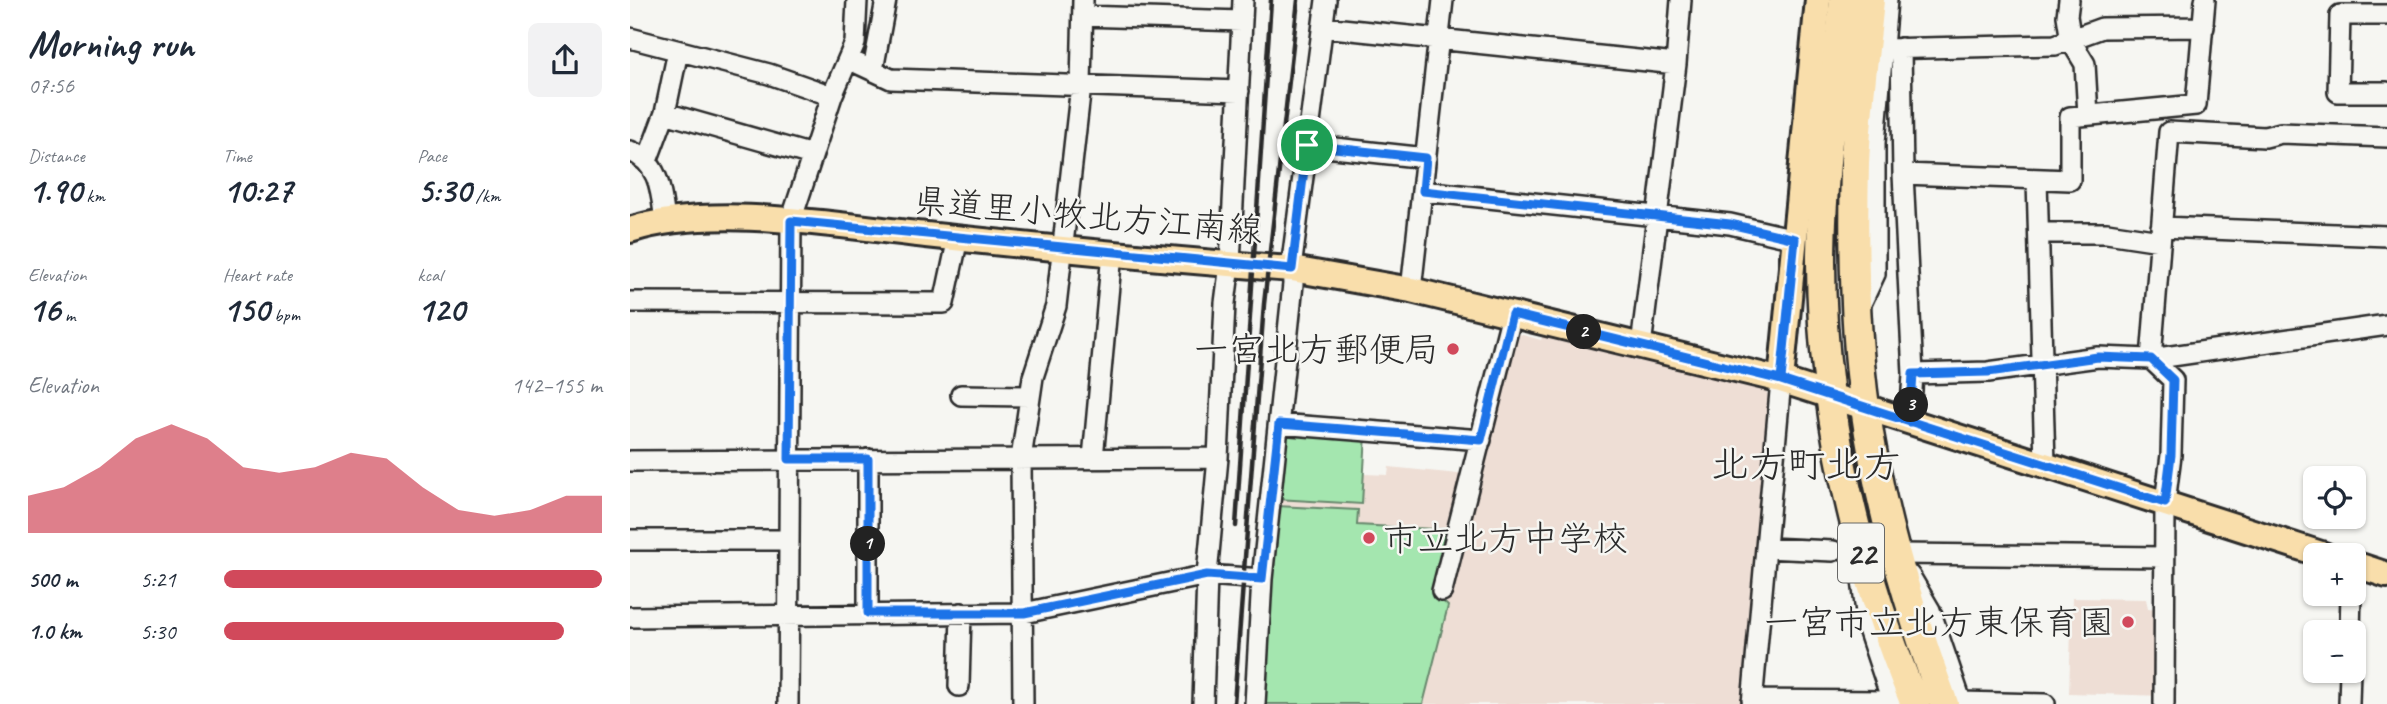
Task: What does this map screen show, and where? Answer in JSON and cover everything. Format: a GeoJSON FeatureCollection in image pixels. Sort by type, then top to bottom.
{"type":"FeatureCollection","features":[{"type":"Feature","properties":{"kind":"highway","name":"22"},"geometry":{"type":"LineString","coordinates":[[1844,0],[1827,161],[1821,254],[1829,395],[1861,553],[1900,703]]}},
{"type":"Feature","properties":{"kind":"highway","name":"22"},"geometry":{"type":"LineString","coordinates":[[1870,0],[1855,160],[1854,253],[1865,407],[1885,511],[1926,656],[1956,703]]}},
{"type":"Feature","properties":{"kind":"main road"},"geometry":{"type":"LineString","coordinates":[[1781,380],[1818,0]]}},
{"type":"Feature","properties":{"kind":"main road","name":"県道里小牧北方江南線"},"geometry":{"type":"LineString","coordinates":[[630,230],[693,217],[791,221],[1292,269],[1411,290],[1781,380],[2303,548]]}},
{"type":"Feature","properties":{"kind":"main road"},"geometry":{"type":"LineString","coordinates":[[2366,568],[2387,575]]}},
{"type":"Feature","properties":{"kind":"street"},"geometry":{"type":"LineString","coordinates":[[788,704],[788,304],[791,221],[832,96],[858,32],[857,0]]}},
{"type":"Feature","properties":{"kind":"street"},"geometry":{"type":"LineString","coordinates":[[873,70],[886,0]]}},
{"type":"Feature","properties":{"kind":"street"},"geometry":{"type":"LineString","coordinates":[[1203,704],[1207,575],[1218,458],[1243,0]]}},
{"type":"Feature","properties":{"kind":"street"},"geometry":{"type":"LineString","coordinates":[[1255,704],[1262,579],[1293,284],[1292,269],[1326,0]]}},
{"type":"Feature","properties":{"kind":"street"},"geometry":{"type":"LineString","coordinates":[[1411,290],[1443,0]]}},
{"type":"Feature","properties":{"kind":"street"},"geometry":{"type":"LineString","coordinates":[[1642,346],[1676,64],[1681,0]]}},
{"type":"Feature","properties":{"kind":"street"},"geometry":{"type":"LineString","coordinates":[[1857,311],[1875,274],[1874,143],[1886,0]]}},
{"type":"Feature","properties":{"kind":"street"},"geometry":{"type":"LineString","coordinates":[[2069,0],[2067,16],[2071,41],[2085,64],[2088,115]]}},
{"type":"Feature","properties":{"kind":"street"},"geometry":{"type":"LineString","coordinates":[[1903,174],[2070,180],[2070,117],[2196,105],[2205,0]]}},
{"type":"Feature","properties":{"kind":"street"},"geometry":{"type":"LineString","coordinates":[[1023,704],[1021,459],[1033,377],[1052,326],[1081,85],[1083,8],[1241,21]]}},
{"type":"Feature","properties":{"kind":"street"},"geometry":{"type":"LineString","coordinates":[[2387,15],[2340,15],[2337,92],[2387,92]]}},
{"type":"Feature","properties":{"kind":"street"},"geometry":{"type":"LineString","coordinates":[[1323,27],[1676,64]]}},
{"type":"Feature","properties":{"kind":"street"},"geometry":{"type":"LineString","coordinates":[[1880,49],[2054,45],[2102,29],[2204,27]]}},
{"type":"Feature","properties":{"kind":"street"},"geometry":{"type":"LineString","coordinates":[[630,38],[769,74],[832,96]]}},
{"type":"Feature","properties":{"kind":"street"},"geometry":{"type":"LineString","coordinates":[[1901,48],[1903,174],[1913,374],[1910,422]]}},
{"type":"Feature","properties":{"kind":"street"},"geometry":{"type":"LineString","coordinates":[[665,221],[660,186],[639,156],[665,113],[678,51]]}},
{"type":"Feature","properties":{"kind":"street"},"geometry":{"type":"LineString","coordinates":[[848,59],[891,79],[1239,91]]}},
{"type":"Feature","properties":{"kind":"street"},"geometry":{"type":"LineString","coordinates":[[2151,359],[2171,107]]}},
{"type":"Feature","properties":{"kind":"street"},"geometry":{"type":"LineString","coordinates":[[665,113],[812,155]]}},
{"type":"Feature","properties":{"kind":"street"},"geometry":{"type":"LineString","coordinates":[[2169,132],[2266,137],[2281,133],[2387,137]]}},
{"type":"Feature","properties":{"kind":"street"},"geometry":{"type":"LineString","coordinates":[[1307,145],[1426,158]]}},
{"type":"Feature","properties":{"kind":"street"},"geometry":{"type":"LineString","coordinates":[[2037,180],[2045,464]]}},
{"type":"Feature","properties":{"kind":"street"},"geometry":{"type":"LineString","coordinates":[[1423,191],[1577,210],[1657,215],[1730,224],[1795,239]]}},
{"type":"Feature","properties":{"kind":"street"},"geometry":{"type":"LineString","coordinates":[[2039,233],[2387,236]]}},
{"type":"Feature","properties":{"kind":"street"},"geometry":{"type":"LineString","coordinates":[[630,302],[944,303],[958,238]]}},
{"type":"Feature","properties":{"kind":"street"},"geometry":{"type":"LineString","coordinates":[[1093,458],[1112,253]]}},
{"type":"Feature","properties":{"kind":"street"},"geometry":{"type":"LineString","coordinates":[[1442,591],[1512,314]]}},
{"type":"Feature","properties":{"kind":"street"},"geometry":{"type":"LineString","coordinates":[[1913,374],[1988,372],[2098,357],[2151,359],[2387,325]]}},
{"type":"Feature","properties":{"kind":"street"},"geometry":{"type":"LineString","coordinates":[[2151,359],[2173,380],[2171,455],[2165,503],[2164,704]]}},
{"type":"Feature","properties":{"kind":"street"},"geometry":{"type":"LineString","coordinates":[[1781,380],[1752,702],[1900,703]]}},
{"type":"Feature","properties":{"kind":"street"},"geometry":{"type":"LineString","coordinates":[[961,395],[1030,396]]}},
{"type":"Feature","properties":{"kind":"street"},"geometry":{"type":"LineString","coordinates":[[1279,424],[1481,440]]}},
{"type":"Feature","properties":{"kind":"street"},"geometry":{"type":"LineString","coordinates":[[630,461],[1218,458]]}},
{"type":"Feature","properties":{"kind":"street"},"geometry":{"type":"LineString","coordinates":[[868,459],[868,613]]}},
{"type":"Feature","properties":{"kind":"street"},"geometry":{"type":"LineString","coordinates":[[630,540],[789,540]]}},
{"type":"Feature","properties":{"kind":"street"},"geometry":{"type":"LineString","coordinates":[[1766,548],[1833,551]]}},
{"type":"Feature","properties":{"kind":"street"},"geometry":{"type":"LineString","coordinates":[[1898,554],[2164,557]]}},
{"type":"Feature","properties":{"kind":"street"},"geometry":{"type":"LineString","coordinates":[[630,617],[789,613],[1024,613],[1207,575],[1262,579]]}},
{"type":"Feature","properties":{"kind":"street"},"geometry":{"type":"LineString","coordinates":[[960,686],[961,613]]}},
{"type":"Feature","properties":{"kind":"street"},"geometry":{"type":"LineString","coordinates":[[2349,704],[2350,683]]}},
{"type":"Feature","properties":{"kind":"street"},"geometry":{"type":"LineString","coordinates":[[1956,703],[2046,704]]}},
{"type":"Feature","properties":{"kind":"shaded area"},"geometry":{"type":"Polygon","coordinates":[[[1519,334],[1541,340],[1543,335],[1765,389],[1770,398],[1742,704],[1261,704],[1284,430],[1364,474],[1388,475],[1389,467],[1478,476],[1507,357],[1512,358],[1519,334]]]}},
{"type":"Feature","properties":{"kind":"shaded area"},"geometry":{"type":"Polygon","coordinates":[[[2072,598],[2146,599],[2148,608],[2158,609],[2164,696],[2069,693],[2072,598]]]}},
{"type":"Feature","properties":{"kind":"green space"},"geometry":{"type":"Polygon","coordinates":[[[1284,430],[1366,434],[1362,504],[1277,499],[1284,430]]]}},
{"type":"Feature","properties":{"kind":"green space"},"geometry":{"type":"Polygon","coordinates":[[[1276,506],[1358,510],[1357,525],[1451,530],[1436,595],[1448,606],[1423,704],[1261,704],[1276,506]]]}},
{"type":"Feature","properties":{"kind":"railway"},"geometry":{"type":"LineString","coordinates":[[1236,526],[1271,0]]}},
{"type":"Feature","properties":{"kind":"railway"},"geometry":{"type":"LineString","coordinates":[[1234,704],[1264,304],[1298,0]]}},
{"type":"Feature","properties":{"kind":"place","name":"一宮北方郵便局"},"geometry":{"type":"Point","coordinates":[1453,349]}},
{"type":"Feature","properties":{"kind":"place","name":"市立北方中学校"},"geometry":{"type":"Point","coordinates":[1369,538]}},
{"type":"Feature","properties":{"kind":"place","name":"一宮市立北方東保育園"},"geometry":{"type":"Point","coordinates":[2128,622]}},
{"type":"Feature","properties":{"kind":"district","name":"北方町北方"},"geometry":{"type":"Point","coordinates":[1806,464]}},
{"type":"Feature","properties":{"kind":"route"},"geometry":{"type":"LineString","coordinates":[[1307,145],[1292,269],[791,221],[788,304],[789,459],[868,459],[868,613],[1024,613],[1207,575],[1262,579],[1279,424],[1481,440],[1512,314],[1781,380],[1910,422],[2165,503],[2171,455],[2173,380],[2151,359],[2098,357],[1988,372],[1913,374],[1910,422],[1829,395],[1781,380],[1795,239],[1730,224],[1657,215],[1577,210],[1423,191],[1426,158],[1307,145]]}}]}
